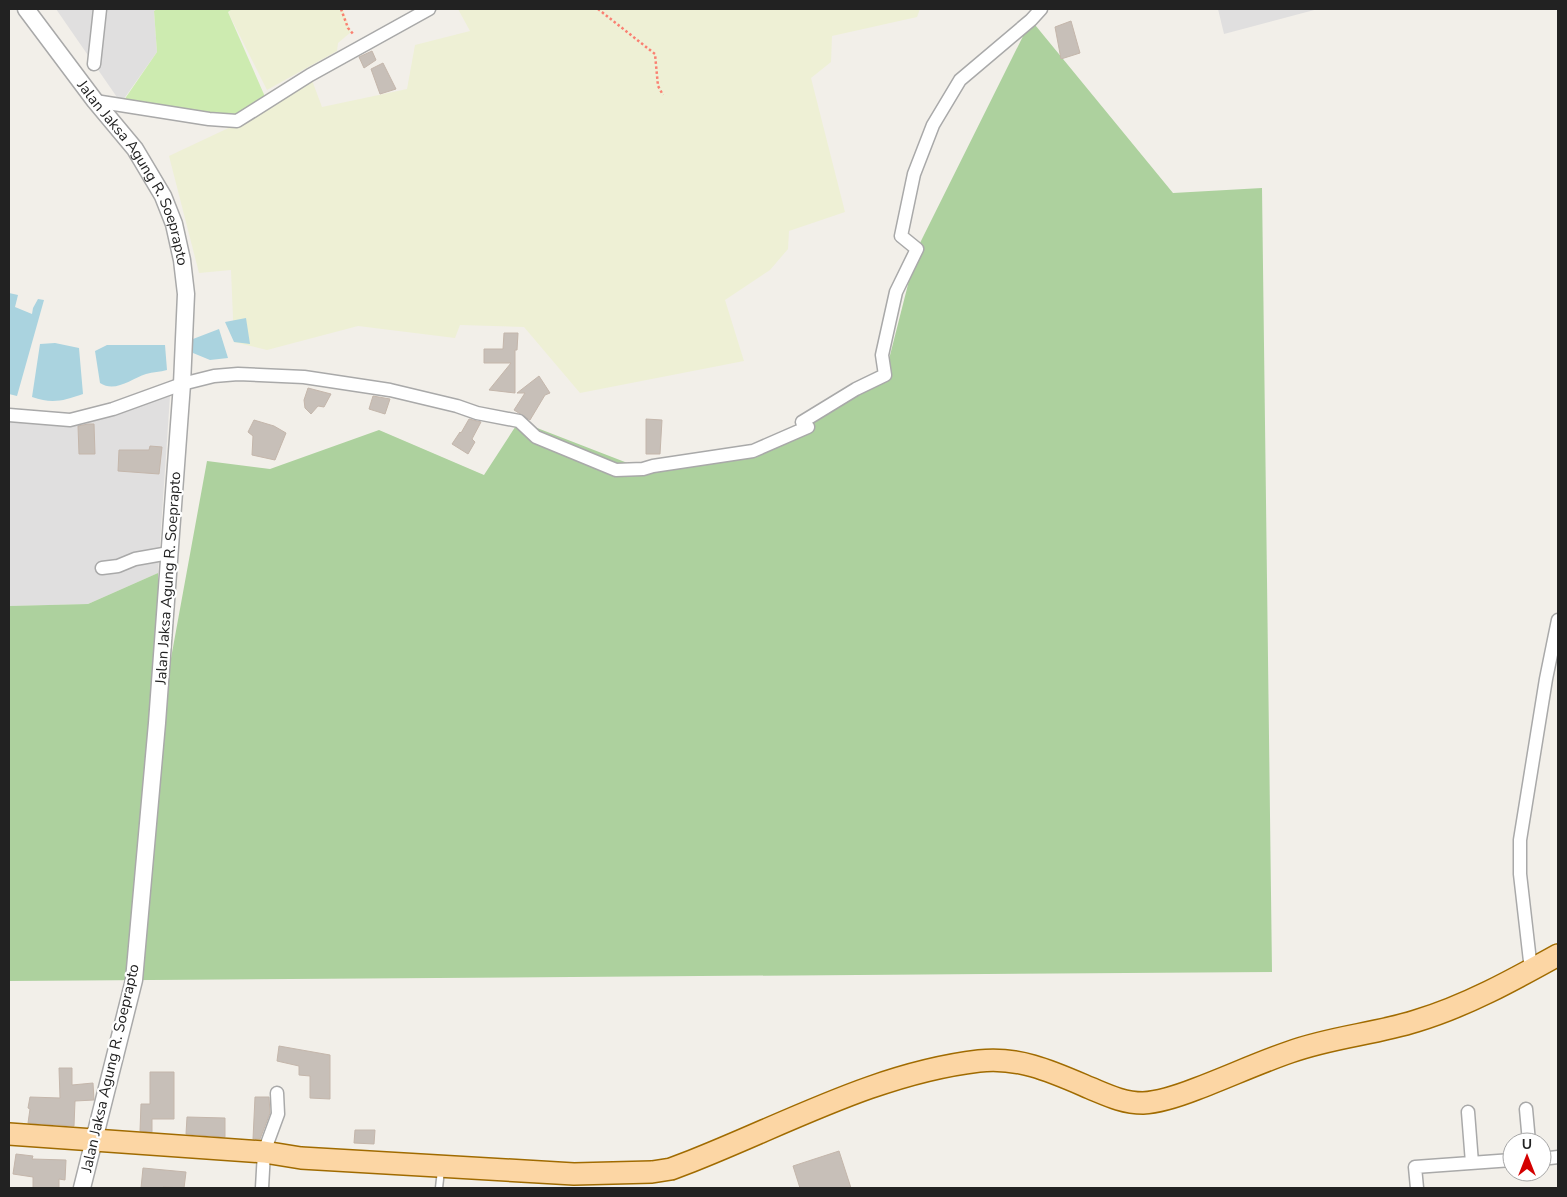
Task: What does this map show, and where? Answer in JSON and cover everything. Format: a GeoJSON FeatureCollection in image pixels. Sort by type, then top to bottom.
{"type":"FeatureCollection","features":[{"type":"Feature","properties":{"kind":"main road"},"geometry":{"type":"LineString","coordinates":[[9,1134],[264,1152],[300,1158],[442,1167],[579,1181],[671,1169],[874,1086],[937,1068],[980,1061],[1010,1062],[1041,1067],[1117,1100],[1140,1103],[1165,1100],[1300,1048],[1406,1024],[1431,1016],[1477,996],[1558,955]]}},
{"type":"Feature","properties":{"kind":"street","name":"Jalan Jaksa Agung R. Soeprapto"},"geometry":{"type":"LineString","coordinates":[[26,9],[95,101],[135,149],[163,196],[174,224],[182,260],[186,294],[182,384],[170,553],[134,980],[82,1188]]}},
{"type":"Feature","properties":{"kind":"street"},"geometry":{"type":"LineString","coordinates":[[94,64],[100,9]]}},
{"type":"Feature","properties":{"kind":"street"},"geometry":{"type":"LineString","coordinates":[[95,101],[209,119],[237,121],[310,75],[429,9]]}},
{"type":"Feature","properties":{"kind":"street"},"geometry":{"type":"LineString","coordinates":[[9,415],[70,420],[114,409],[182,384],[214,376],[238,374],[304,377],[390,390],[457,406],[477,413],[519,421],[536,438],[616,470],[643,469],[753,451],[808,426],[802,422],[856,389],[884,375],[882,355],[896,292],[917,249],[901,236],[914,174],[933,125],[960,80],[1031,20],[1041,9]]}},
{"type":"Feature","properties":{"kind":"street"},"geometry":{"type":"LineString","coordinates":[[102,568],[118,566],[135,559],[170,553]]}},
{"type":"Feature","properties":{"kind":"street"},"geometry":{"type":"LineString","coordinates":[[1531,970],[1520,874],[1520,840],[1546,679],[1558,620]]}},
{"type":"Feature","properties":{"kind":"street"},"geometry":{"type":"LineString","coordinates":[[262,1188],[264,1152],[278,1114],[277,1093]]}},
{"type":"Feature","properties":{"kind":"street"},"geometry":{"type":"LineString","coordinates":[[1526,1109],[1528,1132]]}},
{"type":"Feature","properties":{"kind":"street"},"geometry":{"type":"LineString","coordinates":[[1468,1112],[1472,1163]]}},
{"type":"Feature","properties":{"kind":"street"},"geometry":{"type":"LineString","coordinates":[[1417,1188],[1416,1167],[1502,1161]]}},
{"type":"Feature","properties":{"kind":"lane"},"geometry":{"type":"LineString","coordinates":[[439,1188],[442,1167]]}},
{"type":"Feature","properties":{"kind":"path"},"geometry":{"type":"LineString","coordinates":[[341,9],[348,28],[363,46]]}},
{"type":"Feature","properties":{"kind":"path"},"geometry":{"type":"LineString","coordinates":[[598,9],[655,54],[658,86],[663,95]]}},
{"type":"Feature","properties":{"kind":"shaded area"},"geometry":{"type":"Polygon","coordinates":[[[56,9],[157,9],[154,11],[157,52],[121,103],[56,9]]]}},
{"type":"Feature","properties":{"kind":"shaded area"},"geometry":{"type":"Polygon","coordinates":[[[1218,9],[1318,9],[1224,34],[1218,9]]]}},
{"type":"Feature","properties":{"kind":"shaded area"},"geometry":{"type":"Polygon","coordinates":[[[170,396],[158,573],[88,604],[9,606],[9,420],[72,424],[170,396]]]}},
{"type":"Feature","properties":{"kind":"green space"},"geometry":{"type":"Polygon","coordinates":[[[157,9],[232,9],[228,12],[266,99],[238,117],[122,103],[157,52],[154,11],[157,9]]]}},
{"type":"Feature","properties":{"kind":"green space"},"geometry":{"type":"Polygon","coordinates":[[[232,9],[343,9],[351,32],[338,43],[337,51],[267,90],[228,12],[232,9]]]}},
{"type":"Feature","properties":{"kind":"green space"},"geometry":{"type":"Polygon","coordinates":[[[458,9],[920,9],[917,17],[832,36],[831,62],[811,78],[845,212],[789,231],[788,249],[770,270],[725,300],[744,361],[580,393],[524,327],[460,325],[455,338],[358,326],[267,350],[234,342],[231,270],[199,273],[169,156],[237,124],[310,75],[322,107],[407,89],[415,45],[470,31],[458,9]]]}},
{"type":"Feature","properties":{"kind":"green space"},"geometry":{"type":"Polygon","coordinates":[[[1031,20],[1173,193],[1262,188],[1272,972],[9,981],[9,606],[88,604],[158,573],[161,713],[207,461],[270,469],[379,430],[484,475],[519,421],[643,469],[753,451],[808,427],[885,375],[917,249],[1031,20]]]}},
{"type":"Feature","properties":{"kind":"water"},"geometry":{"type":"Polygon","coordinates":[[[9,293],[18,295],[15,307],[32,314],[38,299],[44,300],[17,396],[9,394],[9,293]]]}},
{"type":"Feature","properties":{"kind":"water"},"geometry":{"type":"Polygon","coordinates":[[[246,318],[250,344],[234,342],[225,322],[246,318]]]}},
{"type":"Feature","properties":{"kind":"water"},"geometry":{"type":"Polygon","coordinates":[[[219,329],[228,358],[210,360],[193,353],[193,339],[219,329]]]}},
{"type":"Feature","properties":{"kind":"water"},"geometry":{"type":"Polygon","coordinates":[[[55,343],[79,348],[83,394],[58,401],[32,397],[40,344],[55,343]]]}},
{"type":"Feature","properties":{"kind":"water"},"geometry":{"type":"Polygon","coordinates":[[[107,345],[165,345],[167,370],[146,374],[117,386],[106,386],[100,383],[95,351],[107,345]]]}},
{"type":"Feature","properties":{"kind":"building"},"geometry":{"type":"Polygon","coordinates":[[[1071,21],[1080,53],[1061,59],[1055,27],[1071,21]]]}},
{"type":"Feature","properties":{"kind":"building"},"geometry":{"type":"Polygon","coordinates":[[[372,51],[376,60],[364,68],[359,57],[372,51]]]}},
{"type":"Feature","properties":{"kind":"building"},"geometry":{"type":"Polygon","coordinates":[[[383,63],[396,89],[380,94],[371,69],[383,63]]]}},
{"type":"Feature","properties":{"kind":"building"},"geometry":{"type":"Polygon","coordinates":[[[504,333],[518,333],[517,350],[515,350],[515,393],[489,390],[511,363],[484,363],[484,349],[503,349],[504,333]]]}},
{"type":"Feature","properties":{"kind":"building"},"geometry":{"type":"Polygon","coordinates":[[[539,376],[550,393],[545,395],[530,420],[514,410],[525,393],[517,393],[539,376]]]}},
{"type":"Feature","properties":{"kind":"building"},"geometry":{"type":"Polygon","coordinates":[[[308,388],[331,394],[324,407],[318,406],[311,414],[305,408],[304,400],[308,388]]]}},
{"type":"Feature","properties":{"kind":"building"},"geometry":{"type":"Polygon","coordinates":[[[373,396],[390,399],[385,414],[369,409],[373,396]]]}},
{"type":"Feature","properties":{"kind":"building"},"geometry":{"type":"Polygon","coordinates":[[[469,419],[481,422],[472,439],[475,442],[468,454],[452,444],[469,419]]]}},
{"type":"Feature","properties":{"kind":"building"},"geometry":{"type":"Polygon","coordinates":[[[646,419],[662,420],[660,454],[646,454],[646,419]]]}},
{"type":"Feature","properties":{"kind":"building"},"geometry":{"type":"Polygon","coordinates":[[[254,420],[274,426],[286,433],[275,460],[252,455],[253,436],[248,432],[254,420]]]}},
{"type":"Feature","properties":{"kind":"building"},"geometry":{"type":"Polygon","coordinates":[[[94,424],[95,454],[79,454],[78,426],[94,424]]]}},
{"type":"Feature","properties":{"kind":"building"},"geometry":{"type":"Polygon","coordinates":[[[150,446],[162,447],[159,474],[118,471],[119,450],[149,450],[150,446]]]}},
{"type":"Feature","properties":{"kind":"building"},"geometry":{"type":"Polygon","coordinates":[[[279,1046],[330,1055],[330,1099],[310,1098],[310,1076],[299,1075],[299,1066],[277,1061],[279,1046]]]}},
{"type":"Feature","properties":{"kind":"building"},"geometry":{"type":"Polygon","coordinates":[[[59,1068],[72,1068],[72,1085],[93,1083],[94,1100],[75,1101],[74,1126],[28,1123],[30,1097],[60,1098],[59,1068]]]}},
{"type":"Feature","properties":{"kind":"building"},"geometry":{"type":"Polygon","coordinates":[[[150,1072],[174,1072],[174,1119],[152,1119],[152,1132],[140,1131],[141,1104],[150,1104],[150,1072]]]}},
{"type":"Feature","properties":{"kind":"building"},"geometry":{"type":"Polygon","coordinates":[[[255,1097],[269,1097],[270,1113],[260,1139],[253,1139],[255,1097]]]}},
{"type":"Feature","properties":{"kind":"building"},"geometry":{"type":"Polygon","coordinates":[[[187,1117],[225,1118],[225,1137],[186,1134],[187,1117]]]}},
{"type":"Feature","properties":{"kind":"building"},"geometry":{"type":"Polygon","coordinates":[[[355,1130],[375,1130],[374,1144],[354,1143],[355,1130]]]}},
{"type":"Feature","properties":{"kind":"building"},"geometry":{"type":"Polygon","coordinates":[[[839,1151],[851,1188],[800,1188],[793,1166],[839,1151]]]}},
{"type":"Feature","properties":{"kind":"building"},"geometry":{"type":"Polygon","coordinates":[[[16,1154],[33,1156],[32,1159],[66,1160],[65,1180],[59,1179],[59,1188],[33,1188],[33,1177],[13,1174],[16,1154]]]}},
{"type":"Feature","properties":{"kind":"building"},"geometry":{"type":"Polygon","coordinates":[[[143,1168],[186,1172],[184,1188],[141,1188],[143,1168]]]}}]}
